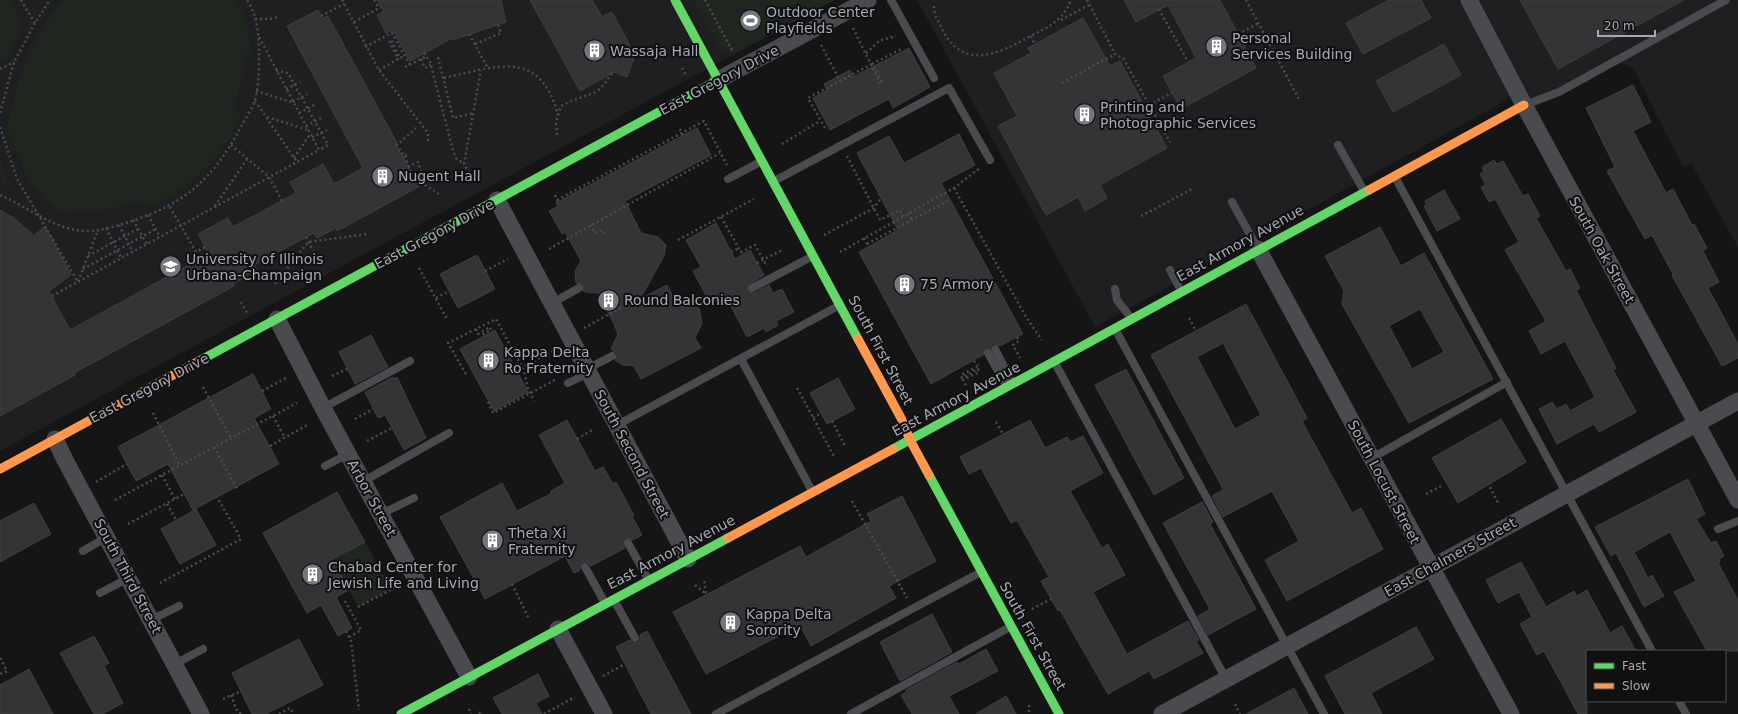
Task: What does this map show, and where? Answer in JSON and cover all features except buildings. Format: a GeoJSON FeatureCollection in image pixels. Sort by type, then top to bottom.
{"type":"FeatureCollection","features":[{"type":"Feature","properties":{"kind":"street","name":"South First Street"},"geometry":{"type":"LineString","coordinates":[[675,0],[814,255],[901,418],[910,440],[1059,714]]}},
{"type":"Feature","properties":{"kind":"street","name":"East Gregory Drive"},"geometry":{"type":"LineString","coordinates":[[0,469],[868,0]]}},
{"type":"Feature","properties":{"kind":"street","name":"South Oak Street"},"geometry":{"type":"LineString","coordinates":[[1469,0],[1524,105],[1738,500]]}},
{"type":"Feature","properties":{"kind":"street","name":"East Armory Avenue"},"geometry":{"type":"LineString","coordinates":[[401,714],[1010,386],[1181,291],[1524,105]]}},
{"type":"Feature","properties":{"kind":"street","name":"South Second Street"},"geometry":{"type":"LineString","coordinates":[[498,200],[688,559]]}},
{"type":"Feature","properties":{"kind":"street","name":"South Locust Street"},"geometry":{"type":"LineString","coordinates":[[1258,249],[1511,714]]}},
{"type":"Feature","properties":{"kind":"street","name":"Arbor Street"},"geometry":{"type":"LineString","coordinates":[[277,319],[323,408],[364,481],[469,677]]}},
{"type":"Feature","properties":{"kind":"street","name":"East Chalmers Street"},"geometry":{"type":"LineString","coordinates":[[1162,714],[1738,401]]}},
{"type":"Feature","properties":{"kind":"street","name":"South Third Street"},"geometry":{"type":"LineString","coordinates":[[55,439],[201,714]]}},
{"type":"Feature","properties":{"kind":"street"},"geometry":{"type":"LineString","coordinates":[[558,629],[604,714]]}},
{"type":"Feature","properties":{"kind":"lane"},"geometry":{"type":"LineString","coordinates":[[891,0],[934,78]]}},
{"type":"Feature","properties":{"kind":"lane"},"geometry":{"type":"LineString","coordinates":[[1524,105],[1566,88],[1726,0]]}},
{"type":"Feature","properties":{"kind":"lane"},"geometry":{"type":"LineString","coordinates":[[773,181],[949,88],[990,160]]}},
{"type":"Feature","properties":{"kind":"lane"},"geometry":{"type":"LineString","coordinates":[[1338,145],[1364,192]]}},
{"type":"Feature","properties":{"kind":"lane"},"geometry":{"type":"LineString","coordinates":[[730,178],[762,161]]}},
{"type":"Feature","properties":{"kind":"lane"},"geometry":{"type":"LineString","coordinates":[[1394,176],[1651,650]]}},
{"type":"Feature","properties":{"kind":"lane"},"geometry":{"type":"LineString","coordinates":[[1232,202],[1258,249]]}},
{"type":"Feature","properties":{"kind":"lane"},"geometry":{"type":"LineString","coordinates":[[752,288],[814,255]]}},
{"type":"Feature","properties":{"kind":"lane"},"geometry":{"type":"LineString","coordinates":[[1170,270],[1181,291]]}},
{"type":"Feature","properties":{"kind":"lane"},"geometry":{"type":"LineString","coordinates":[[551,301],[578,286]]}},
{"type":"Feature","properties":{"kind":"lane"},"geometry":{"type":"LineString","coordinates":[[1116,289],[1117,300],[1132,318]]}},
{"type":"Feature","properties":{"kind":"lane"},"geometry":{"type":"LineString","coordinates":[[617,425],[840,305]]}},
{"type":"Feature","properties":{"kind":"lane"},"geometry":{"type":"LineString","coordinates":[[1115,328],[1324,714]]}},
{"type":"Feature","properties":{"kind":"lane"},"geometry":{"type":"LineString","coordinates":[[992,351],[1010,386]]}},
{"type":"Feature","properties":{"kind":"lane"},"geometry":{"type":"LineString","coordinates":[[568,383],[612,356]]}},
{"type":"Feature","properties":{"kind":"lane"},"geometry":{"type":"LineString","coordinates":[[740,359],[812,492]]}},
{"type":"Feature","properties":{"kind":"lane"},"geometry":{"type":"LineString","coordinates":[[323,408],[410,362]]}},
{"type":"Feature","properties":{"kind":"lane"},"geometry":{"type":"LineString","coordinates":[[1054,362],[1226,679]]}},
{"type":"Feature","properties":{"kind":"lane"},"geometry":{"type":"LineString","coordinates":[[1372,458],[1507,382]]}},
{"type":"Feature","properties":{"kind":"lane"},"geometry":{"type":"LineString","coordinates":[[364,481],[449,434]]}},
{"type":"Feature","properties":{"kind":"lane"},"geometry":{"type":"LineString","coordinates":[[325,466],[348,454]]}},
{"type":"Feature","properties":{"kind":"lane"},"geometry":{"type":"LineString","coordinates":[[381,514],[414,498]]}},
{"type":"Feature","properties":{"kind":"lane"},"geometry":{"type":"LineString","coordinates":[[1718,530],[1738,521]]}},
{"type":"Feature","properties":{"kind":"lane"},"geometry":{"type":"LineString","coordinates":[[83,551],[107,537]]}},
{"type":"Feature","properties":{"kind":"lane"},"geometry":{"type":"LineString","coordinates":[[628,543],[649,580]]}},
{"type":"Feature","properties":{"kind":"lane"},"geometry":{"type":"LineString","coordinates":[[585,567],[635,638]]}},
{"type":"Feature","properties":{"kind":"lane"},"geometry":{"type":"LineString","coordinates":[[716,714],[982,572]]}},
{"type":"Feature","properties":{"kind":"lane"},"geometry":{"type":"LineString","coordinates":[[100,593],[129,578]]}},
{"type":"Feature","properties":{"kind":"lane"},"geometry":{"type":"LineString","coordinates":[[151,620],[179,606]]}},
{"type":"Feature","properties":{"kind":"lane"},"geometry":{"type":"LineString","coordinates":[[851,714],[1011,626]]}},
{"type":"Feature","properties":{"kind":"lane"},"geometry":{"type":"LineString","coordinates":[[175,664],[203,649]]}},
{"type":"Feature","properties":{"kind":"lane"},"geometry":{"type":"LineString","coordinates":[[1680,702],[1686,714]]}},
{"type":"Feature","properties":{"kind":"path"},"geometry":{"type":"LineString","coordinates":[[21,0],[35,23]]}},
{"type":"Feature","properties":{"kind":"path"},"geometry":{"type":"LineString","coordinates":[[0,113],[14,62],[35,23],[50,0]]}},
{"type":"Feature","properties":{"kind":"path"},"geometry":{"type":"LineString","coordinates":[[0,195],[41,218],[67,228],[98,230],[119,225],[170,206],[206,178],[231,145],[255,100],[259,74],[259,37],[253,9],[247,0]]}},
{"type":"Feature","properties":{"kind":"path"},"geometry":{"type":"LineString","coordinates":[[342,0],[365,47],[379,70],[428,133],[428,144]]}},
{"type":"Feature","properties":{"kind":"path"},"geometry":{"type":"LineString","coordinates":[[354,22],[380,8],[374,0]]}},
{"type":"Feature","properties":{"kind":"path"},"geometry":{"type":"LineString","coordinates":[[705,0],[733,52]]}},
{"type":"Feature","properties":{"kind":"path"},"geometry":{"type":"LineString","coordinates":[[1060,20],[1071,0]]}},
{"type":"Feature","properties":{"kind":"path"},"geometry":{"type":"LineString","coordinates":[[1087,0],[1115,54],[1123,58],[1170,142]]}},
{"type":"Feature","properties":{"kind":"path"},"geometry":{"type":"LineString","coordinates":[[1246,0],[1300,101]]}},
{"type":"Feature","properties":{"kind":"path"},"geometry":{"type":"LineString","coordinates":[[321,16],[344,4]]}},
{"type":"Feature","properties":{"kind":"path"},"geometry":{"type":"LineString","coordinates":[[934,6],[933,11],[948,38],[956,48],[967,53],[980,56],[994,54],[1089,4]]}},
{"type":"Feature","properties":{"kind":"path"},"geometry":{"type":"LineString","coordinates":[[1160,9],[1188,62]]}},
{"type":"Feature","properties":{"kind":"path"},"geometry":{"type":"LineString","coordinates":[[255,19],[270,19],[278,17]]}},
{"type":"Feature","properties":{"kind":"path"},"geometry":{"type":"LineString","coordinates":[[1238,34],[1259,23]]}},
{"type":"Feature","properties":{"kind":"path"},"geometry":{"type":"LineString","coordinates":[[475,44],[501,33],[498,24]]}},
{"type":"Feature","properties":{"kind":"path"},"geometry":{"type":"LineString","coordinates":[[853,28],[880,84]]}},
{"type":"Feature","properties":{"kind":"path"},"geometry":{"type":"LineString","coordinates":[[365,47],[392,33],[410,65]]}},
{"type":"Feature","properties":{"kind":"path"},"geometry":{"type":"LineString","coordinates":[[469,34],[488,68]]}},
{"type":"Feature","properties":{"kind":"path"},"geometry":{"type":"LineString","coordinates":[[866,53],[878,41],[886,37],[910,35]]}},
{"type":"Feature","properties":{"kind":"path"},"geometry":{"type":"LineString","coordinates":[[1030,36],[1035,45]]}},
{"type":"Feature","properties":{"kind":"path"},"geometry":{"type":"LineString","coordinates":[[259,37],[319,150]]}},
{"type":"Feature","properties":{"kind":"path"},"geometry":{"type":"LineString","coordinates":[[379,70],[398,59],[389,41],[391,40],[400,58],[404,56]]}},
{"type":"Feature","properties":{"kind":"path"},"geometry":{"type":"LineString","coordinates":[[821,45],[840,82]]}},
{"type":"Feature","properties":{"kind":"path"},"geometry":{"type":"LineString","coordinates":[[825,128],[808,98],[901,48]]}},
{"type":"Feature","properties":{"kind":"path"},"geometry":{"type":"LineString","coordinates":[[424,53],[431,65],[456,158],[464,164],[472,177]]}},
{"type":"Feature","properties":{"kind":"path"},"geometry":{"type":"LineString","coordinates":[[1062,83],[1115,54]]}},
{"type":"Feature","properties":{"kind":"path"},"geometry":{"type":"LineString","coordinates":[[405,68],[427,56]]}},
{"type":"Feature","properties":{"kind":"path"},"geometry":{"type":"LineString","coordinates":[[438,57],[453,118],[474,113]]}},
{"type":"Feature","properties":{"kind":"path"},"geometry":{"type":"LineString","coordinates":[[421,59],[425,68],[431,65]]}},
{"type":"Feature","properties":{"kind":"path"},"geometry":{"type":"LineString","coordinates":[[0,69],[14,62]]}},
{"type":"Feature","properties":{"kind":"path"},"geometry":{"type":"LineString","coordinates":[[444,78],[498,66],[517,66],[535,75],[549,90],[558,115]]}},
{"type":"Feature","properties":{"kind":"path"},"geometry":{"type":"LineString","coordinates":[[682,68],[686,76]]}},
{"type":"Feature","properties":{"kind":"path"},"geometry":{"type":"LineString","coordinates":[[464,164],[481,70]]}},
{"type":"Feature","properties":{"kind":"path"},"geometry":{"type":"LineString","coordinates":[[52,296],[181,227],[328,145],[288,73],[276,71]]}},
{"type":"Feature","properties":{"kind":"path"},"geometry":{"type":"LineString","coordinates":[[557,135],[556,127],[560,108],[564,104],[602,88],[609,76],[614,72]]}},
{"type":"Feature","properties":{"kind":"path"},"geometry":{"type":"LineString","coordinates":[[286,89],[300,82]]}},
{"type":"Feature","properties":{"kind":"path"},"geometry":{"type":"LineString","coordinates":[[256,91],[293,102],[307,94]]}},
{"type":"Feature","properties":{"kind":"path"},"geometry":{"type":"LineString","coordinates":[[1149,105],[1172,93]]}},
{"type":"Feature","properties":{"kind":"path"},"geometry":{"type":"LineString","coordinates":[[255,100],[297,162]]}},
{"type":"Feature","properties":{"kind":"path"},"geometry":{"type":"LineString","coordinates":[[299,113],[314,105]]}},
{"type":"Feature","properties":{"kind":"path"},"geometry":{"type":"LineString","coordinates":[[266,117],[308,130]]}},
{"type":"Feature","properties":{"kind":"path"},"geometry":{"type":"LineString","coordinates":[[306,126],[321,118]]}},
{"type":"Feature","properties":{"kind":"path"},"geometry":{"type":"LineString","coordinates":[[782,144],[820,120]]}},
{"type":"Feature","properties":{"kind":"path"},"geometry":{"type":"LineString","coordinates":[[555,196],[558,201],[704,122],[720,153],[730,178]]}},
{"type":"Feature","properties":{"kind":"path"},"geometry":{"type":"LineString","coordinates":[[0,127],[17,179],[78,282]]}},
{"type":"Feature","properties":{"kind":"path"},"geometry":{"type":"LineString","coordinates":[[416,128],[397,144],[405,156],[408,167],[418,162],[426,184],[439,194]]}},
{"type":"Feature","properties":{"kind":"path"},"geometry":{"type":"LineString","coordinates":[[680,129],[682,134]]}},
{"type":"Feature","properties":{"kind":"path"},"geometry":{"type":"LineString","coordinates":[[312,137],[327,130]]}},
{"type":"Feature","properties":{"kind":"path"},"geometry":{"type":"LineString","coordinates":[[294,158],[310,134]]}},
{"type":"Feature","properties":{"kind":"path"},"geometry":{"type":"LineString","coordinates":[[231,145],[269,177],[282,200]]}},
{"type":"Feature","properties":{"kind":"path"},"geometry":{"type":"LineString","coordinates":[[841,145],[880,220],[900,210],[903,216]]}},
{"type":"Feature","properties":{"kind":"path"},"geometry":{"type":"LineString","coordinates":[[549,249],[720,153]]}},
{"type":"Feature","properties":{"kind":"path"},"geometry":{"type":"LineString","coordinates":[[215,207],[247,159]]}},
{"type":"Feature","properties":{"kind":"path"},"geometry":{"type":"LineString","coordinates":[[840,252],[954,188],[990,160]]}},
{"type":"Feature","properties":{"kind":"path"},"geometry":{"type":"LineString","coordinates":[[954,188],[1026,317],[1042,340]]}},
{"type":"Feature","properties":{"kind":"path"},"geometry":{"type":"LineString","coordinates":[[1141,216],[1194,188]]}},
{"type":"Feature","properties":{"kind":"path"},"geometry":{"type":"LineString","coordinates":[[808,244],[874,208],[880,198]]}},
{"type":"Feature","properties":{"kind":"path"},"geometry":{"type":"LineString","coordinates":[[678,240],[754,200]]}},
{"type":"Feature","properties":{"kind":"path"},"geometry":{"type":"LineString","coordinates":[[864,238],[868,245],[949,200]]}},
{"type":"Feature","properties":{"kind":"path"},"geometry":{"type":"LineString","coordinates":[[170,206],[196,252],[205,247]]}},
{"type":"Feature","properties":{"kind":"path"},"geometry":{"type":"LineString","coordinates":[[908,213],[912,221]]}},
{"type":"Feature","properties":{"kind":"path"},"geometry":{"type":"LineString","coordinates":[[148,215],[160,237]]}},
{"type":"Feature","properties":{"kind":"path"},"geometry":{"type":"LineString","coordinates":[[721,217],[741,252],[755,245],[773,277]]}},
{"type":"Feature","properties":{"kind":"path"},"geometry":{"type":"LineString","coordinates":[[133,220],[147,244]]}},
{"type":"Feature","properties":{"kind":"path"},"geometry":{"type":"LineString","coordinates":[[119,225],[133,252]]}},
{"type":"Feature","properties":{"kind":"path"},"geometry":{"type":"LineString","coordinates":[[590,225],[595,233],[603,230],[606,236]]}},
{"type":"Feature","properties":{"kind":"path"},"geometry":{"type":"LineString","coordinates":[[106,228],[121,258]]}},
{"type":"Feature","properties":{"kind":"path"},"geometry":{"type":"LineString","coordinates":[[88,256],[138,229]]}},
{"type":"Feature","properties":{"kind":"path"},"geometry":{"type":"LineString","coordinates":[[83,269],[156,229]]}},
{"type":"Feature","properties":{"kind":"path"},"geometry":{"type":"LineString","coordinates":[[78,282],[98,230]]}},
{"type":"Feature","properties":{"kind":"path"},"geometry":{"type":"LineString","coordinates":[[274,284],[308,242],[368,234]]}},
{"type":"Feature","properties":{"kind":"path"},"geometry":{"type":"LineString","coordinates":[[306,237],[318,260]]}},
{"type":"Feature","properties":{"kind":"path"},"geometry":{"type":"LineString","coordinates":[[731,252],[739,248]]}},
{"type":"Feature","properties":{"kind":"path"},"geometry":{"type":"LineString","coordinates":[[757,263],[782,250]]}},
{"type":"Feature","properties":{"kind":"path"},"geometry":{"type":"LineString","coordinates":[[485,271],[504,261]]}},
{"type":"Feature","properties":{"kind":"path"},"geometry":{"type":"LineString","coordinates":[[419,268],[447,319]]}},
{"type":"Feature","properties":{"kind":"path"},"geometry":{"type":"LineString","coordinates":[[436,298],[449,291]]}},
{"type":"Feature","properties":{"kind":"path"},"geometry":{"type":"LineString","coordinates":[[629,294],[633,301]]}},
{"type":"Feature","properties":{"kind":"path"},"geometry":{"type":"LineString","coordinates":[[569,335],[590,326],[640,297]]}},
{"type":"Feature","properties":{"kind":"path"},"geometry":{"type":"LineString","coordinates":[[241,302],[248,315]]}},
{"type":"Feature","properties":{"kind":"path"},"geometry":{"type":"LineString","coordinates":[[466,374],[448,343],[496,318],[522,368],[534,401]]}},
{"type":"Feature","properties":{"kind":"path"},"geometry":{"type":"LineString","coordinates":[[1189,318],[1196,331]]}},
{"type":"Feature","properties":{"kind":"path"},"geometry":{"type":"LineString","coordinates":[[476,329],[478,334],[490,327],[491,330],[480,336]]}},
{"type":"Feature","properties":{"kind":"path"},"geometry":{"type":"LineString","coordinates":[[1017,337],[1019,341],[1013,345],[1022,362]]}},
{"type":"Feature","properties":{"kind":"path"},"geometry":{"type":"LineString","coordinates":[[516,371],[551,352]]}},
{"type":"Feature","properties":{"kind":"path"},"geometry":{"type":"LineString","coordinates":[[966,385],[963,380],[979,372],[978,369],[962,378],[961,375],[977,366]]}},
{"type":"Feature","properties":{"kind":"path"},"geometry":{"type":"LineString","coordinates":[[332,376],[347,369]]}},
{"type":"Feature","properties":{"kind":"path"},"geometry":{"type":"LineString","coordinates":[[488,402],[493,413],[557,379]]}},
{"type":"Feature","properties":{"kind":"path"},"geometry":{"type":"LineString","coordinates":[[262,391],[282,380]]}},
{"type":"Feature","properties":{"kind":"path"},"geometry":{"type":"LineString","coordinates":[[203,387],[231,438]]}},
{"type":"Feature","properties":{"kind":"path"},"geometry":{"type":"LineString","coordinates":[[797,388],[844,475]]}},
{"type":"Feature","properties":{"kind":"path"},"geometry":{"type":"LineString","coordinates":[[115,500],[297,403]]}},
{"type":"Feature","properties":{"kind":"path"},"geometry":{"type":"LineString","coordinates":[[355,419],[373,409]]}},
{"type":"Feature","properties":{"kind":"path"},"geometry":{"type":"LineString","coordinates":[[813,418],[821,413]]}},
{"type":"Feature","properties":{"kind":"path"},"geometry":{"type":"LineString","coordinates":[[153,414],[180,466]]}},
{"type":"Feature","properties":{"kind":"path"},"geometry":{"type":"LineString","coordinates":[[273,416],[285,438]]}},
{"type":"Feature","properties":{"kind":"path"},"geometry":{"type":"LineString","coordinates":[[832,421],[846,446]]}},
{"type":"Feature","properties":{"kind":"path"},"geometry":{"type":"LineString","coordinates":[[996,422],[1003,434]]}},
{"type":"Feature","properties":{"kind":"path"},"geometry":{"type":"LineString","coordinates":[[270,446],[309,424]]}},
{"type":"Feature","properties":{"kind":"path"},"geometry":{"type":"LineString","coordinates":[[367,441],[392,428]]}},
{"type":"Feature","properties":{"kind":"path"},"geometry":{"type":"LineString","coordinates":[[577,439],[594,429]]}},
{"type":"Feature","properties":{"kind":"path"},"geometry":{"type":"LineString","coordinates":[[214,447],[238,490]]}},
{"type":"Feature","properties":{"kind":"path"},"geometry":{"type":"LineString","coordinates":[[81,490],[127,464]]}},
{"type":"Feature","properties":{"kind":"path"},"geometry":{"type":"LineString","coordinates":[[162,475],[175,499]]}},
{"type":"Feature","properties":{"kind":"path"},"geometry":{"type":"LineString","coordinates":[[1426,494],[1443,485]]}},
{"type":"Feature","properties":{"kind":"path"},"geometry":{"type":"LineString","coordinates":[[1490,487],[1498,503]]}},
{"type":"Feature","properties":{"kind":"path"},"geometry":{"type":"LineString","coordinates":[[128,524],[184,494]]}},
{"type":"Feature","properties":{"kind":"path"},"geometry":{"type":"LineString","coordinates":[[160,583],[241,539],[217,498]]}},
{"type":"Feature","properties":{"kind":"path"},"geometry":{"type":"LineString","coordinates":[[852,501],[913,609]]}},
{"type":"Feature","properties":{"kind":"path"},"geometry":{"type":"LineString","coordinates":[[167,504],[176,520]]}},
{"type":"Feature","properties":{"kind":"path"},"geometry":{"type":"LineString","coordinates":[[695,585],[706,594],[704,580]]}},
{"type":"Feature","properties":{"kind":"path"},"geometry":{"type":"LineString","coordinates":[[512,584],[529,619]]}},
{"type":"Feature","properties":{"kind":"path"},"geometry":{"type":"LineString","coordinates":[[358,607],[396,587]]}},
{"type":"Feature","properties":{"kind":"path"},"geometry":{"type":"LineString","coordinates":[[1032,609],[1051,599]]}},
{"type":"Feature","properties":{"kind":"path"},"geometry":{"type":"LineString","coordinates":[[345,601],[361,630],[349,637]]}},
{"type":"Feature","properties":{"kind":"path"},"geometry":{"type":"LineString","coordinates":[[346,631],[349,637],[359,710]]}},
{"type":"Feature","properties":{"kind":"path"},"geometry":{"type":"LineString","coordinates":[[0,658],[7,671],[0,674]]}},
{"type":"Feature","properties":{"kind":"path"},"geometry":{"type":"LineString","coordinates":[[544,714],[625,664]]}},
{"type":"Feature","properties":{"kind":"path"},"geometry":{"type":"LineString","coordinates":[[223,699],[241,691]]}},
{"type":"Feature","properties":{"kind":"path"},"geometry":{"type":"LineString","coordinates":[[231,696],[237,710],[241,714]]}},
{"type":"Feature","properties":{"kind":"path"},"geometry":{"type":"LineString","coordinates":[[1235,704],[1240,714]]}},
{"type":"Feature","properties":{"kind":"path"},"geometry":{"type":"LineString","coordinates":[[1028,705],[1029,714]]}},
{"type":"Feature","properties":{"kind":"path"},"geometry":{"type":"LineString","coordinates":[[279,714],[290,708],[294,714]]}},
{"type":"Feature","properties":{"kind":"path"},"geometry":{"type":"LineString","coordinates":[[469,709],[471,714]]}},
{"type":"Feature","properties":{"kind":"shaded area","name":"University of Illinois Urbana-Champaign"},"geometry":{"type":"Polygon","coordinates":[[[0,0],[835,0],[0,451],[0,0]]]}},
{"type":"Feature","properties":{"kind":"shaded area"},"geometry":{"type":"Polygon","coordinates":[[[0,0],[9,0],[20,17],[21,22],[18,35],[7,61],[0,64],[0,0]]]}},
{"type":"Feature","properties":{"kind":"shaded area"},"geometry":{"type":"Polygon","coordinates":[[[62,0],[236,0],[245,18],[252,52],[246,52],[243,77],[233,106],[241,117],[224,146],[203,171],[178,192],[148,208],[138,200],[122,206],[106,209],[90,211],[73,209],[71,214],[53,206],[38,193],[33,186],[23,168],[10,138],[8,131],[9,121],[26,62],[38,36],[62,0]]]}},
{"type":"Feature","properties":{"kind":"shaded area","name":"Outdoor Center Playfields"},"geometry":{"type":"Polygon","coordinates":[[[693,0],[835,0],[737,52],[727,52],[718,45],[693,0]]]}},
{"type":"Feature","properties":{"kind":"shaded area"},"geometry":{"type":"Polygon","coordinates":[[[917,0],[1738,0],[1738,247],[1691,163],[1683,167],[1633,68],[1620,63],[1561,95],[1530,100],[1522,87],[1500,104],[1095,327],[917,0]]]}},
{"type":"Feature","properties":{"kind":"shaded area"},"geometry":{"type":"Polygon","coordinates":[[[0,159],[8,182],[7,188],[0,182],[0,159]]]}},
{"type":"Feature","properties":{"kind":"shaded area"},"geometry":{"type":"Polygon","coordinates":[[[365,542],[391,589],[358,607],[332,559],[365,542]]]}},
{"type":"Feature","properties":{"kind":"traffic: fast"},"geometry":{"type":"LineString","coordinates":[[675,0],[858,339]]}},
{"type":"Feature","properties":{"kind":"traffic: fast"},"geometry":{"type":"LineString","coordinates":[[199,361],[718,80]]}},
{"type":"Feature","properties":{"kind":"traffic: fast"},"geometry":{"type":"LineString","coordinates":[[893,449],[1369,190]]}},
{"type":"Feature","properties":{"kind":"traffic: fast"},"geometry":{"type":"LineString","coordinates":[[929,475],[1059,714]]}},
{"type":"Feature","properties":{"kind":"traffic: fast"},"geometry":{"type":"LineString","coordinates":[[401,714],[728,538]]}},
{"type":"Feature","properties":{"kind":"traffic: slow"},"geometry":{"type":"LineString","coordinates":[[1369,190],[1524,105]]}},
{"type":"Feature","properties":{"kind":"traffic: slow"},"geometry":{"type":"LineString","coordinates":[[858,339],[901,418],[910,440],[929,475]]}},
{"type":"Feature","properties":{"kind":"traffic: slow"},"geometry":{"type":"LineString","coordinates":[[0,469],[199,361]]}},
{"type":"Feature","properties":{"kind":"traffic: slow"},"geometry":{"type":"LineString","coordinates":[[728,538],[893,449]]}},
{"type":"Feature","properties":{"kind":"place","name":"Outdoor Center Playfields"},"geometry":{"type":"Point","coordinates":[751,20]}},
{"type":"Feature","properties":{"kind":"place","name":"Personal Services Building"},"geometry":{"type":"Point","coordinates":[1217,46]}},
{"type":"Feature","properties":{"kind":"place","name":"Wassaja Hall"},"geometry":{"type":"Point","coordinates":[595,51]}},
{"type":"Feature","properties":{"kind":"place","name":"Printing and Photographic Services"},"geometry":{"type":"Point","coordinates":[1084,115]}},
{"type":"Feature","properties":{"kind":"place","name":"Nugent Hall"},"geometry":{"type":"Point","coordinates":[382,176]}},
{"type":"Feature","properties":{"kind":"place","name":"University of Illinois Urbana-Champaign"},"geometry":{"type":"Point","coordinates":[170,267]}},
{"type":"Feature","properties":{"kind":"place","name":"75 Armory"},"geometry":{"type":"Point","coordinates":[904,284]}},
{"type":"Feature","properties":{"kind":"place","name":"Round Balconies"},"geometry":{"type":"Point","coordinates":[609,300]}},
{"type":"Feature","properties":{"kind":"place","name":"Kappa Delta Ro Fraternity"},"geometry":{"type":"Point","coordinates":[488,360]}},
{"type":"Feature","properties":{"kind":"place","name":"Theta Xi Fraternity"},"geometry":{"type":"Point","coordinates":[493,541]}},
{"type":"Feature","properties":{"kind":"place","name":"Chabad Center for Jewish Life and Living"},"geometry":{"type":"Point","coordinates":[313,575]}},
{"type":"Feature","properties":{"kind":"place","name":"Kappa Delta Sorority"},"geometry":{"type":"Point","coordinates":[730,622]}}]}
